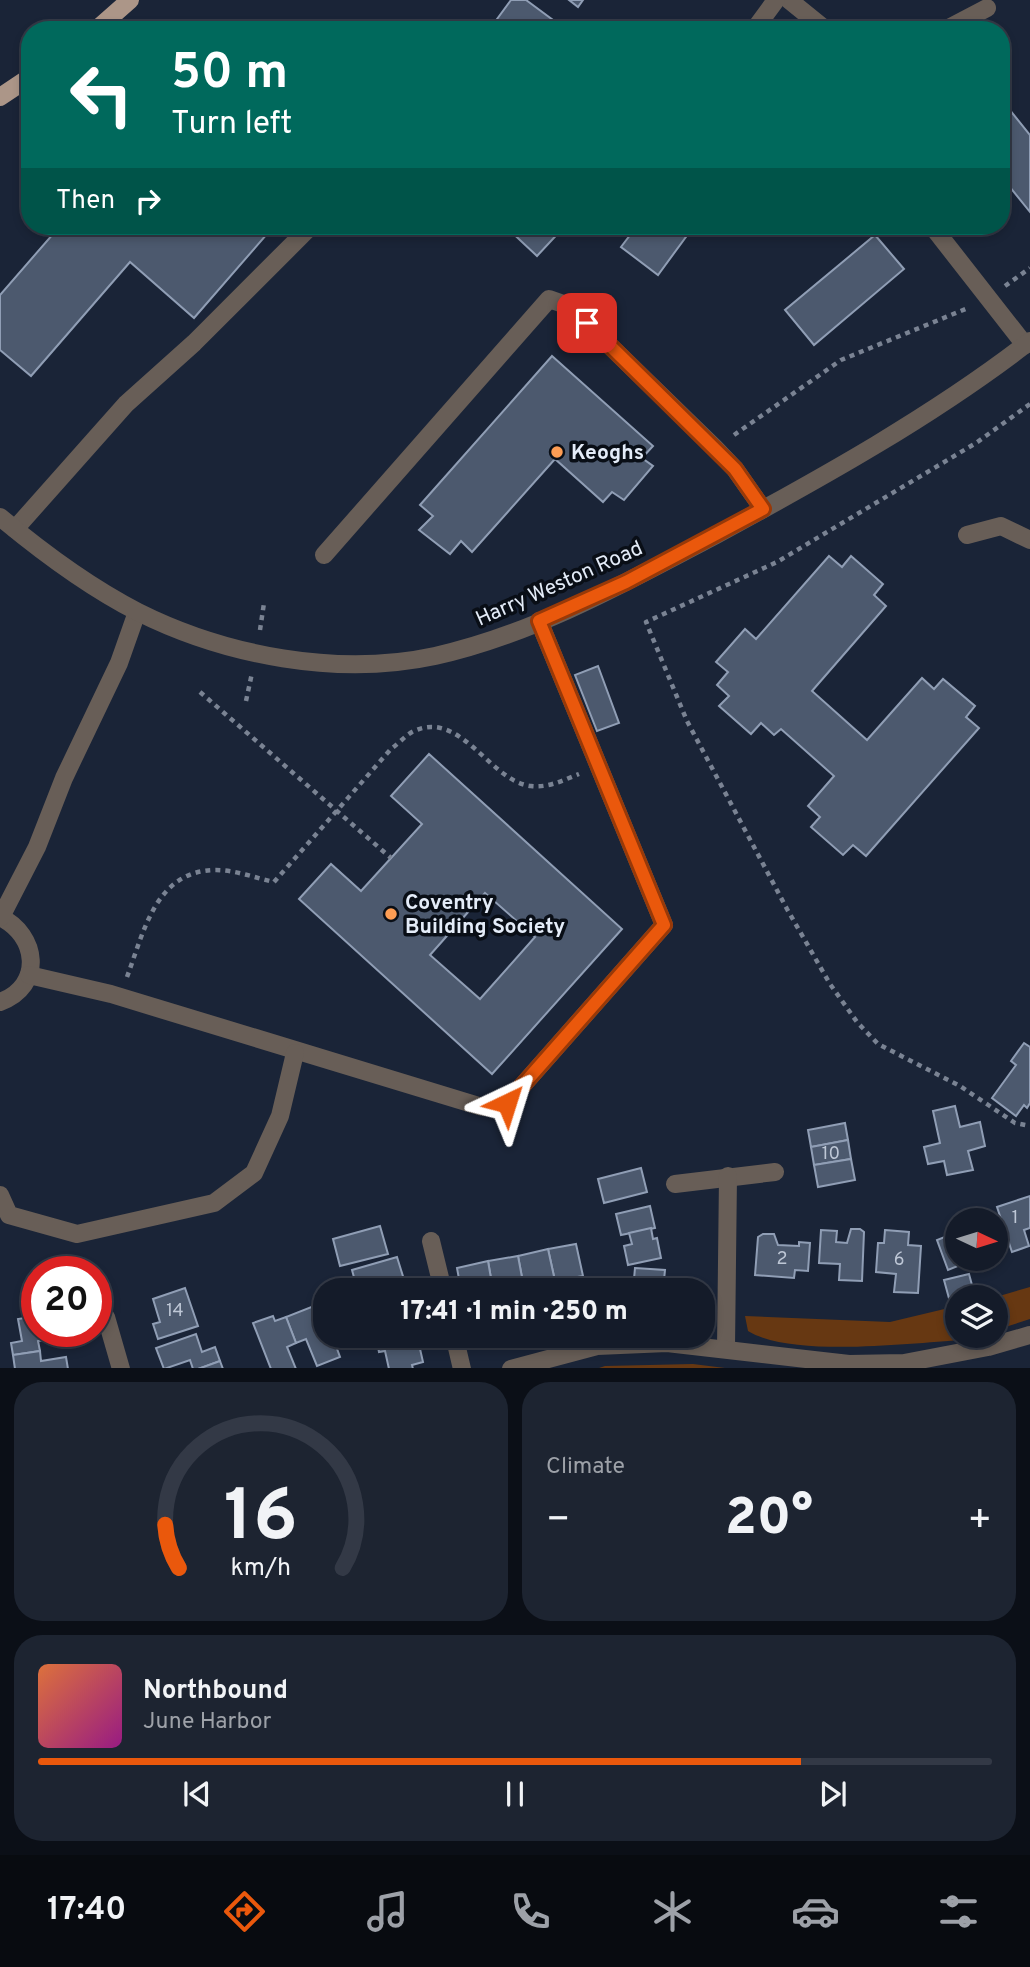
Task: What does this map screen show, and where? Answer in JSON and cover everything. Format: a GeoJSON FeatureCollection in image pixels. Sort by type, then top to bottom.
{"type":"FeatureCollection","features":[{"type":"Feature","properties":{"kind":"main road"},"geometry":{"type":"LineString","coordinates":[[106,21],[130,0]]}},
{"type":"Feature","properties":{"kind":"main road"},"geometry":{"type":"LineString","coordinates":[[0,97],[21,83]]}},
{"type":"Feature","properties":{"kind":"street"},"geometry":{"type":"LineString","coordinates":[[761,21],[776,0]]}},
{"type":"Feature","properties":{"kind":"street"},"geometry":{"type":"LineString","coordinates":[[789,0],[815,21]]}},
{"type":"Feature","properties":{"kind":"street"},"geometry":{"type":"LineString","coordinates":[[963,21],[988,8]]}},
{"type":"Feature","properties":{"kind":"street"},"geometry":{"type":"LineString","coordinates":[[15,529],[126,404],[194,342],[302,235]]}},
{"type":"Feature","properties":{"kind":"street"},"geometry":{"type":"LineString","coordinates":[[939,235],[1027,343]]}},
{"type":"Feature","properties":{"kind":"street"},"geometry":{"type":"LineString","coordinates":[[324,555],[549,299],[569,306],[715,448],[735,469],[763,509]]}},
{"type":"Feature","properties":{"kind":"street","name":"Harry Weston Road"},"geometry":{"type":"LineString","coordinates":[[0,517],[74,574],[137,611],[230,647],[342,664],[388,663],[435,656],[482,643],[539,621],[626,582],[763,509],[883,440],[1027,343]]}},
{"type":"Feature","properties":{"kind":"street"},"geometry":{"type":"LineString","coordinates":[[967,536],[1001,526],[1030,540]]}},
{"type":"Feature","properties":{"kind":"street"},"geometry":{"type":"LineString","coordinates":[[0,1002],[17,992],[29,975],[29,945],[15,925],[1,917],[37,847],[64,778],[119,663],[137,611]]}},
{"type":"Feature","properties":{"kind":"street"},"geometry":{"type":"LineString","coordinates":[[29,975],[120,997],[478,1107],[492,1108],[507,1103],[664,925],[539,621]]}},
{"type":"Feature","properties":{"kind":"street"},"geometry":{"type":"LineString","coordinates":[[0,1195],[9,1215],[78,1234],[214,1203],[254,1173],[280,1116],[295,1052]]}},
{"type":"Feature","properties":{"kind":"street"},"geometry":{"type":"LineString","coordinates":[[675,1184],[729,1175],[775,1172]]}},
{"type":"Feature","properties":{"kind":"street"},"geometry":{"type":"LineString","coordinates":[[726,1348],[729,1175]]}},
{"type":"Feature","properties":{"kind":"street"},"geometry":{"type":"LineString","coordinates":[[431,1241],[440,1278]]}},
{"type":"Feature","properties":{"kind":"street"},"geometry":{"type":"LineString","coordinates":[[511,1368],[542,1364],[597,1346],[667,1343],[849,1364],[905,1366],[1030,1335]]}},
{"type":"Feature","properties":{"kind":"street"},"geometry":{"type":"LineString","coordinates":[[112,1337],[121,1368]]}},
{"type":"Feature","properties":{"kind":"street"},"geometry":{"type":"LineString","coordinates":[[457,1348],[462,1368]]}},
{"type":"Feature","properties":{"kind":"path"},"geometry":{"type":"LineString","coordinates":[[715,448],[841,360],[989,298],[1030,268]]}},
{"type":"Feature","properties":{"kind":"path"},"geometry":{"type":"LineString","coordinates":[[1030,404],[964,450],[777,562],[646,622],[693,733],[786,909],[830,984],[857,1022],[878,1044],[960,1086],[1015,1123],[1030,1125]]}},
{"type":"Feature","properties":{"kind":"path"},"geometry":{"type":"LineString","coordinates":[[200,692],[391,858]]}},
{"type":"Feature","properties":{"kind":"path"},"geometry":{"type":"LineString","coordinates":[[120,997],[147,920],[162,894],[176,879],[196,872],[217,870],[274,883],[391,749],[413,732],[429,729],[450,732],[516,782],[530,786],[548,786],[599,767]]}},
{"type":"Feature","properties":{"kind":"shaded area"},"geometry":{"type":"Polygon","coordinates":[[[1030,1287],[1030,1319],[1008,1326],[1008,1293],[1030,1287]]]}},
{"type":"Feature","properties":{"kind":"shaded area"},"geometry":{"type":"Polygon","coordinates":[[[945,1309],[945,1341],[852,1347],[793,1344],[768,1339],[748,1331],[745,1316],[890,1322],[945,1309]]]}},
{"type":"Feature","properties":{"kind":"shaded area"},"geometry":{"type":"Polygon","coordinates":[[[693,1364],[725,1368],[599,1368],[605,1366],[693,1364]]]}},
{"type":"Feature","properties":{"kind":"building"},"geometry":{"type":"Polygon","coordinates":[[[511,0],[526,0],[553,20],[552,21],[496,21],[511,0]]]}},
{"type":"Feature","properties":{"kind":"building"},"geometry":{"type":"Polygon","coordinates":[[[569,0],[583,0],[578,7],[569,0]]]}},
{"type":"Feature","properties":{"kind":"building"},"geometry":{"type":"Polygon","coordinates":[[[1010,110],[1030,135],[1030,212],[1010,187],[1010,110]]]}},
{"type":"Feature","properties":{"kind":"building"},"geometry":{"type":"Polygon","coordinates":[[[52,235],[266,235],[194,318],[130,262],[31,376],[0,350],[0,295],[52,235]]]}},
{"type":"Feature","properties":{"kind":"building"},"geometry":{"type":"Polygon","coordinates":[[[515,235],[557,235],[537,256],[515,235]]]}},
{"type":"Feature","properties":{"kind":"building"},"geometry":{"type":"Polygon","coordinates":[[[630,235],[687,235],[658,275],[621,247],[630,235]]]}},
{"type":"Feature","properties":{"kind":"building"},"geometry":{"type":"Polygon","coordinates":[[[875,235],[904,269],[814,345],[785,310],[875,235]]]}},
{"type":"Feature","properties":{"kind":"building","name":"Keoghs"},"geometry":{"type":"Polygon","coordinates":[[[552,356],[653,446],[642,458],[653,466],[624,500],[612,492],[603,502],[555,459],[472,552],[461,541],[450,554],[419,530],[433,516],[420,505],[552,356]]]}},
{"type":"Feature","properties":{"kind":"building"},"geometry":{"type":"Polygon","coordinates":[[[829,556],[842,567],[851,556],[883,584],[874,595],[886,606],[812,691],[867,740],[922,678],[934,689],[943,679],[975,706],[966,717],[979,728],[866,856],[853,845],[843,855],[811,827],[820,817],[808,806],[834,776],[781,729],[774,735],[761,723],[751,734],[719,706],[729,696],[717,685],[728,672],[716,662],[745,629],[756,639],[829,556]]]}},
{"type":"Feature","properties":{"kind":"building"},"geometry":{"type":"Polygon","coordinates":[[[598,666],[619,723],[597,731],[575,675],[598,666]]]}},
{"type":"Feature","properties":{"kind":"building","name":"Coventry Building Society"},"geometry":{"type":"Polygon","coordinates":[[[429,754],[622,929],[492,1074],[299,899],[331,864],[361,891],[422,824],[391,796],[429,754]],[[485,893],[430,955],[480,999],[535,937],[485,893]]]}},
{"type":"Feature","properties":{"kind":"building"},"geometry":{"type":"Polygon","coordinates":[[[1024,1043],[1030,1047],[1030,1103],[1027,1108],[1024,1105],[1016,1116],[992,1098],[1016,1065],[1011,1061],[1024,1043]]]}},
{"type":"Feature","properties":{"kind":"building"},"geometry":{"type":"Polygon","coordinates":[[[955,1106],[960,1127],[980,1122],[985,1146],[968,1151],[973,1170],[947,1175],[944,1161],[928,1164],[924,1147],[940,1143],[933,1111],[955,1106]]]}},
{"type":"Feature","properties":{"kind":"building"},"geometry":{"type":"Polygon","coordinates":[[[845,1123],[848,1140],[811,1147],[808,1130],[845,1123]]]}},
{"type":"Feature","properties":{"kind":"building"},"geometry":{"type":"Polygon","coordinates":[[[848,1140],[851,1159],[814,1165],[811,1147],[848,1140]]]}},
{"type":"Feature","properties":{"kind":"building"},"geometry":{"type":"Polygon","coordinates":[[[851,1159],[855,1180],[818,1187],[814,1165],[851,1159]]]}},
{"type":"Feature","properties":{"kind":"building"},"geometry":{"type":"Polygon","coordinates":[[[641,1168],[647,1192],[604,1203],[598,1179],[641,1168]]]}},
{"type":"Feature","properties":{"kind":"building"},"geometry":{"type":"Polygon","coordinates":[[[1030,1196],[1030,1228],[1024,1230],[1029,1246],[1012,1252],[1008,1240],[1008,1208],[997,1207],[1030,1196]]]}},
{"type":"Feature","properties":{"kind":"building"},"geometry":{"type":"Polygon","coordinates":[[[650,1206],[655,1228],[621,1235],[616,1214],[650,1206]]]}},
{"type":"Feature","properties":{"kind":"building"},"geometry":{"type":"Polygon","coordinates":[[[380,1226],[388,1254],[340,1266],[333,1239],[380,1226]]]}},
{"type":"Feature","properties":{"kind":"building"},"geometry":{"type":"Polygon","coordinates":[[[651,1228],[653,1239],[657,1238],[661,1258],[628,1265],[624,1246],[632,1244],[629,1233],[651,1228]]]}},
{"type":"Feature","properties":{"kind":"building"},"geometry":{"type":"Polygon","coordinates":[[[851,1229],[864,1232],[862,1281],[839,1280],[840,1264],[819,1263],[821,1230],[837,1231],[836,1242],[847,1243],[851,1229]]]}},
{"type":"Feature","properties":{"kind":"building"},"geometry":{"type":"Polygon","coordinates":[[[885,1230],[909,1232],[908,1245],[921,1246],[918,1293],[894,1292],[896,1274],[876,1272],[878,1243],[884,1243],[885,1230]]]}},
{"type":"Feature","properties":{"kind":"building"},"geometry":{"type":"Polygon","coordinates":[[[774,1234],[778,1245],[799,1246],[799,1242],[810,1243],[808,1271],[795,1270],[794,1278],[755,1275],[758,1237],[774,1234]]]}},
{"type":"Feature","properties":{"kind":"building"},"geometry":{"type":"Polygon","coordinates":[[[945,1237],[945,1262],[937,1240],[945,1237]]]}},
{"type":"Feature","properties":{"kind":"building"},"geometry":{"type":"Polygon","coordinates":[[[576,1244],[583,1276],[554,1278],[548,1249],[576,1244]]]}},
{"type":"Feature","properties":{"kind":"building"},"geometry":{"type":"Polygon","coordinates":[[[548,1249],[554,1278],[522,1278],[518,1256],[548,1249]]]}},
{"type":"Feature","properties":{"kind":"building"},"geometry":{"type":"Polygon","coordinates":[[[518,1256],[522,1278],[491,1278],[488,1261],[518,1256]]]}},
{"type":"Feature","properties":{"kind":"building"},"geometry":{"type":"Polygon","coordinates":[[[397,1257],[404,1278],[354,1278],[352,1270],[397,1257]]]}},
{"type":"Feature","properties":{"kind":"building"},"geometry":{"type":"Polygon","coordinates":[[[488,1261],[491,1278],[459,1278],[457,1268],[488,1261]]]}},
{"type":"Feature","properties":{"kind":"building"},"geometry":{"type":"Polygon","coordinates":[[[635,1268],[665,1270],[664,1278],[634,1278],[635,1268]]]}},
{"type":"Feature","properties":{"kind":"building"},"geometry":{"type":"Polygon","coordinates":[[[969,1274],[972,1285],[945,1285],[944,1280],[969,1274]]]}},
{"type":"Feature","properties":{"kind":"building"},"geometry":{"type":"Polygon","coordinates":[[[185,1288],[198,1326],[158,1339],[153,1324],[160,1322],[153,1299],[185,1288]]]}},
{"type":"Feature","properties":{"kind":"building"},"geometry":{"type":"Polygon","coordinates":[[[313,1306],[313,1348],[337,1348],[340,1357],[317,1366],[306,1339],[296,1343],[286,1317],[313,1306]]]}},
{"type":"Feature","properties":{"kind":"building"},"geometry":{"type":"Polygon","coordinates":[[[273,1316],[275,1321],[286,1317],[296,1343],[287,1347],[296,1368],[271,1368],[253,1323],[273,1316]]]}},
{"type":"Feature","properties":{"kind":"building"},"geometry":{"type":"Polygon","coordinates":[[[196,1334],[202,1352],[215,1347],[220,1361],[193,1368],[190,1360],[164,1368],[156,1348],[196,1334]]]}},
{"type":"Feature","properties":{"kind":"building"},"geometry":{"type":"Polygon","coordinates":[[[21,1341],[21,1347],[39,1347],[40,1351],[13,1355],[11,1343],[21,1341]]]}},
{"type":"Feature","properties":{"kind":"building"},"geometry":{"type":"Polygon","coordinates":[[[378,1348],[420,1348],[423,1362],[412,1365],[413,1368],[389,1368],[385,1351],[379,1352],[378,1348]]]}},
{"type":"Feature","properties":{"kind":"building"},"geometry":{"type":"Polygon","coordinates":[[[40,1351],[41,1361],[66,1357],[68,1368],[15,1368],[13,1355],[40,1351]]]}},
{"type":"Feature","properties":{"kind":"building"},"geometry":{"type":"Polygon","coordinates":[[[220,1361],[223,1368],[201,1368],[220,1361]]]}},
{"type":"Feature","properties":{"kind":"place","name":"Keoghs"},"geometry":{"type":"Point","coordinates":[557,452]}},
{"type":"Feature","properties":{"kind":"place","name":"Coventry Building Society"},"geometry":{"type":"Point","coordinates":[391,914]}},
{"type":"Feature","properties":{"kind":"route"},"geometry":{"type":"LineString","coordinates":[[507,1103],[664,925],[539,621],[626,582],[763,509],[735,469],[587,323]]}}]}
